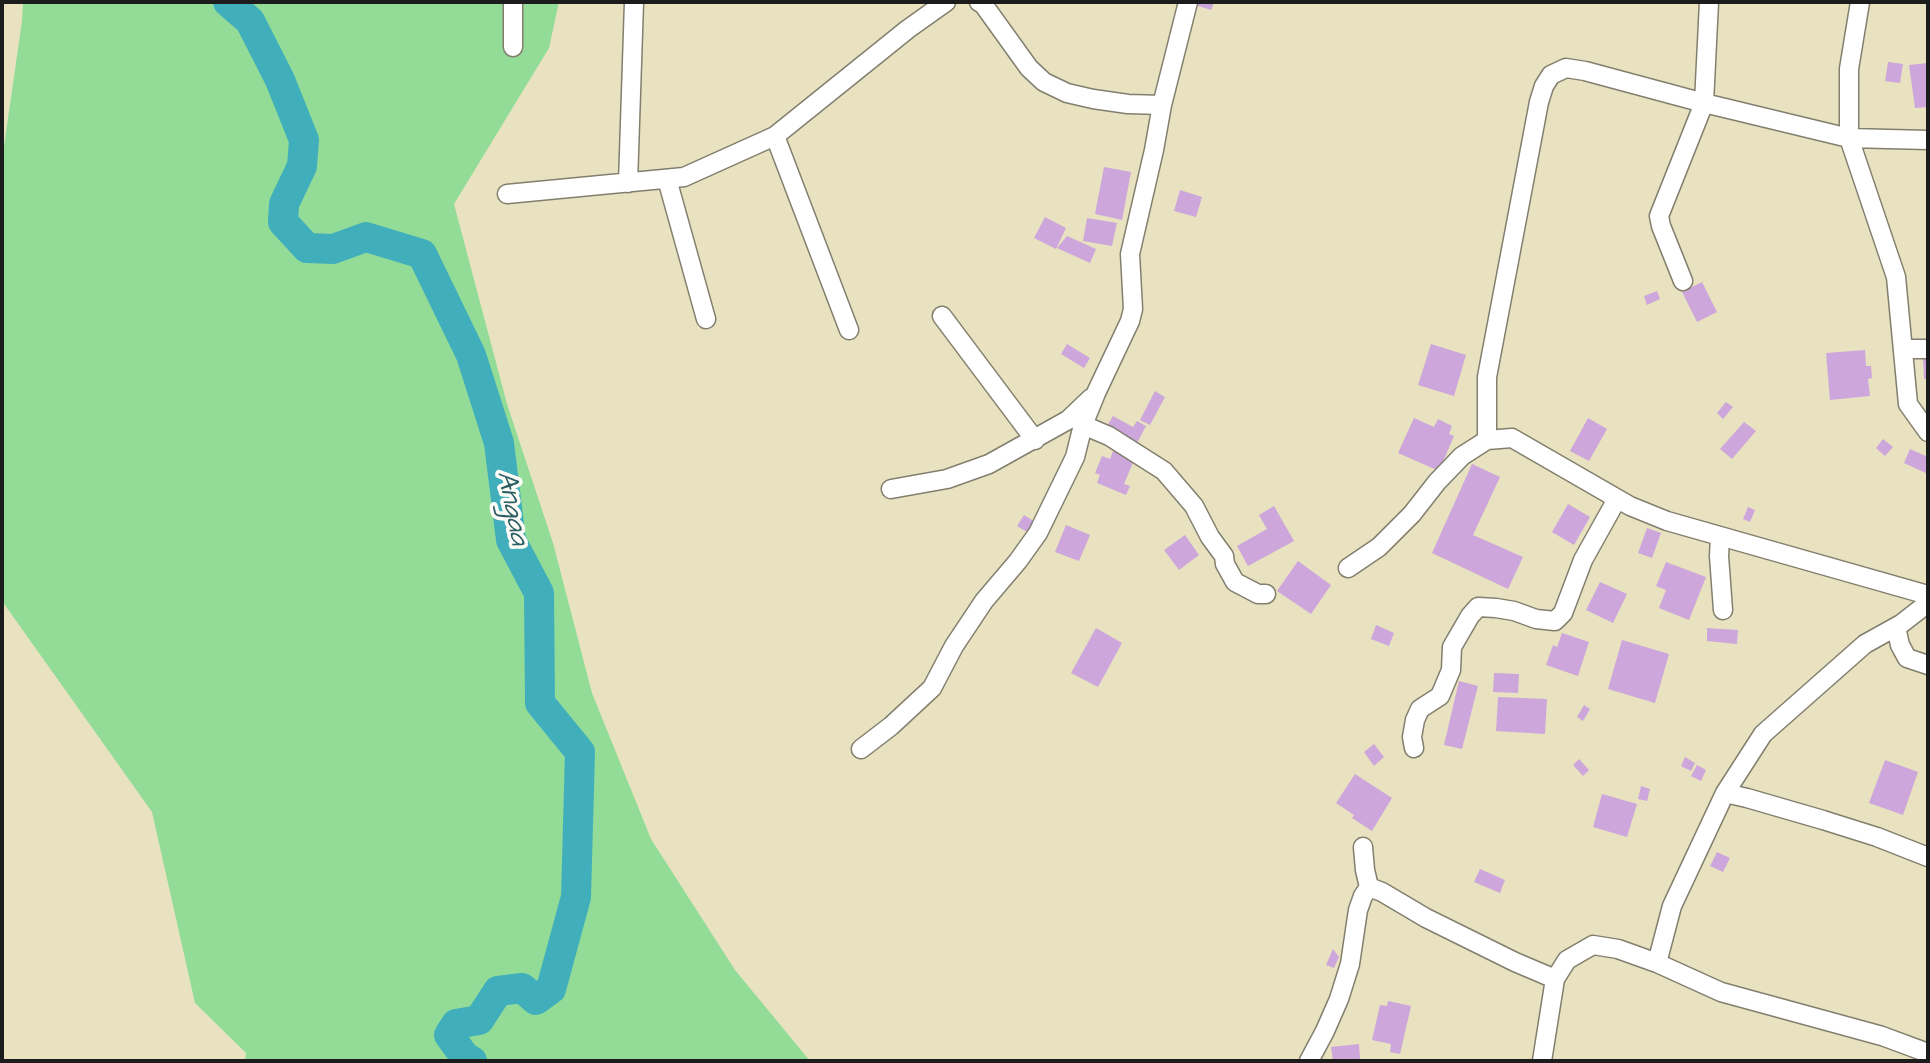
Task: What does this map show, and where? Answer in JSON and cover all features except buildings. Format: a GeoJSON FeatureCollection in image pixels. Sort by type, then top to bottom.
{"type":"FeatureCollection","features":[{"type":"Feature","properties":{"kind":"street"},"geometry":{"type":"LineString","coordinates":[[513,2],[513,47]]}},
{"type":"Feature","properties":{"kind":"street"},"geometry":{"type":"LineString","coordinates":[[628,183],[634,2]]}},
{"type":"Feature","properties":{"kind":"street"},"geometry":{"type":"LineString","coordinates":[[507,194],[684,177],[775,136],[908,29],[946,2]]}},
{"type":"Feature","properties":{"kind":"street"},"geometry":{"type":"LineString","coordinates":[[979,2],[1029,68],[1044,82],[1068,93],[1093,99],[1162,105]]}},
{"type":"Feature","properties":{"kind":"street"},"geometry":{"type":"LineString","coordinates":[[861,749],[891,726],[932,688],[954,646],[984,601],[1038,533],[1075,457],[1083,425],[1133,309],[1130,254],[1162,105],[1188,2]]}},
{"type":"Feature","properties":{"kind":"street"},"geometry":{"type":"LineString","coordinates":[[1683,281],[1659,216],[1704,103],[1709,2]]}},
{"type":"Feature","properties":{"kind":"street"},"geometry":{"type":"LineString","coordinates":[[1860,2],[1849,69],[1849,138],[1896,277],[1908,404],[1928,432]]}},
{"type":"Feature","properties":{"kind":"street"},"geometry":{"type":"LineString","coordinates":[[1487,440],[1487,377],[1539,102],[1552,75],[1566,68],[1576,69],[1849,138],[1928,140]]}},
{"type":"Feature","properties":{"kind":"street"},"geometry":{"type":"LineString","coordinates":[[775,136],[849,330]]}},
{"type":"Feature","properties":{"kind":"street"},"geometry":{"type":"LineString","coordinates":[[667,179],[706,319]]}},
{"type":"Feature","properties":{"kind":"street"},"geometry":{"type":"LineString","coordinates":[[942,316],[1035,440]]}},
{"type":"Feature","properties":{"kind":"street"},"geometry":{"type":"LineString","coordinates":[[1903,349],[1928,349]]}},
{"type":"Feature","properties":{"kind":"street"},"geometry":{"type":"LineString","coordinates":[[891,489],[947,479],[989,464],[1068,420],[1096,393]]}},
{"type":"Feature","properties":{"kind":"street"},"geometry":{"type":"LineString","coordinates":[[1083,425],[1110,436],[1164,471],[1194,506],[1210,537],[1224,556],[1225,564],[1235,582],[1258,594],[1266,594]]}},
{"type":"Feature","properties":{"kind":"street"},"geometry":{"type":"LineString","coordinates":[[1348,568],[1379,547],[1412,514],[1462,456],[1487,440],[1512,438],[1630,506],[1667,521],[1928,595]]}},
{"type":"Feature","properties":{"kind":"street"},"geometry":{"type":"LineString","coordinates":[[1414,748],[1412,737],[1415,720],[1420,709],[1440,696],[1451,670],[1452,647],[1470,616],[1478,607],[1496,608],[1536,619],[1555,621],[1563,613],[1583,560],[1618,499]]}},
{"type":"Feature","properties":{"kind":"street"},"geometry":{"type":"LineString","coordinates":[[1720,537],[1719,565],[1723,610]]}},
{"type":"Feature","properties":{"kind":"street"},"geometry":{"type":"LineString","coordinates":[[1657,963],[1672,906],[1726,793],[1763,734],[1865,644],[1896,627],[1928,603]]}},
{"type":"Feature","properties":{"kind":"street"},"geometry":{"type":"LineString","coordinates":[[1896,627],[1900,645],[1907,657],[1928,665]]}},
{"type":"Feature","properties":{"kind":"street"},"geometry":{"type":"LineString","coordinates":[[1726,793],[1824,820],[1928,857]]}},
{"type":"Feature","properties":{"kind":"street"},"geometry":{"type":"LineString","coordinates":[[1309,1061],[1339,999],[1350,964],[1358,910],[1369,887],[1363,847]]}},
{"type":"Feature","properties":{"kind":"street"},"geometry":{"type":"LineString","coordinates":[[1369,887],[1426,918],[1555,979]]}},
{"type":"Feature","properties":{"kind":"street"},"geometry":{"type":"LineString","coordinates":[[1542,1061],[1555,979],[1567,960],[1593,945],[1618,948],[1721,992],[1882,1036],[1928,1053]]}},
{"type":"Feature","properties":{"kind":"green space"},"geometry":{"type":"Polygon","coordinates":[[[23,2],[559,2],[549,48],[454,204],[507,404],[553,543],[592,693],[651,839],[735,970],[810,1061],[245,1061],[246,1053],[195,1003],[152,812],[2,601],[2,160],[23,2]]]}},
{"type":"Feature","properties":{"kind":"waterway","name":"Angaa"},"geometry":{"type":"LineString","coordinates":[[228,2],[250,21],[280,80],[304,140],[302,166],[284,204],[283,222],[307,248],[333,249],[366,237],[422,254],[471,355],[499,443],[511,540],[539,593],[540,703],[580,752],[576,897],[551,989],[536,1000],[522,988],[498,991],[479,1020],[456,1024],[449,1035],[465,1057],[472,1061]]}}]}
